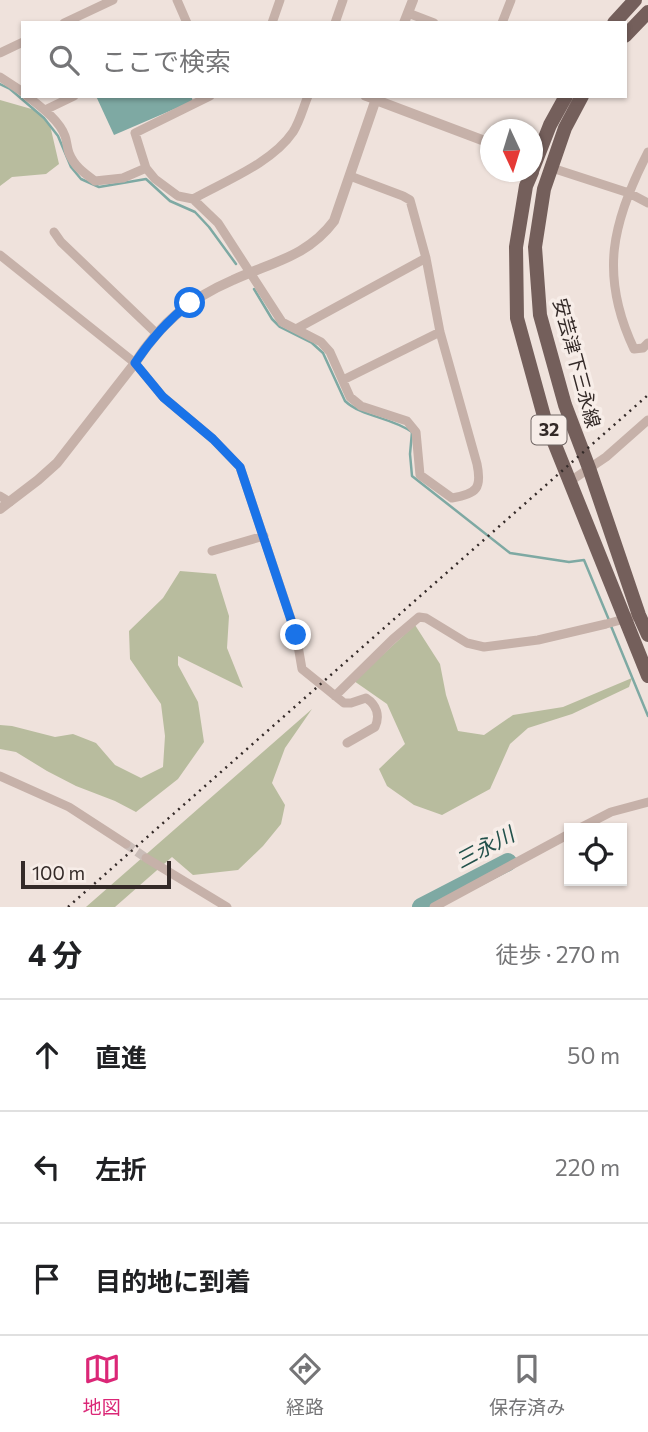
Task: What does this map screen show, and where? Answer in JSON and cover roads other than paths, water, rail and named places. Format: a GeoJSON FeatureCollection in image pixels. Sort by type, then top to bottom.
{"type":"FeatureCollection","features":[{"type":"Feature","properties":{"kind":"main road"},"geometry":{"type":"LineString","coordinates":[[616,21],[635,0]]}},
{"type":"Feature","properties":{"kind":"main road"},"geometry":{"type":"LineString","coordinates":[[627,34],[648,12]]}},
{"type":"Feature","properties":{"kind":"main road","name":"32"},"geometry":{"type":"LineString","coordinates":[[543,142],[565,98]]}},
{"type":"Feature","properties":{"kind":"main road","name":"安芸津下三永線"},"geometry":{"type":"LineString","coordinates":[[581,98],[565,128],[544,189],[535,247],[540,315],[565,405],[648,635]]}},
{"type":"Feature","properties":{"kind":"main road","name":"32"},"geometry":{"type":"LineString","coordinates":[[527,182],[516,247],[517,318],[545,420],[569,482],[615,622],[648,676]]}},
{"type":"Feature","properties":{"kind":"street"},"geometry":{"type":"LineString","coordinates":[[68,21],[113,0]]}},
{"type":"Feature","properties":{"kind":"street"},"geometry":{"type":"LineString","coordinates":[[177,0],[186,21]]}},
{"type":"Feature","properties":{"kind":"street"},"geometry":{"type":"LineString","coordinates":[[273,21],[280,0]]}},
{"type":"Feature","properties":{"kind":"street"},"geometry":{"type":"LineString","coordinates":[[336,21],[343,0]]}},
{"type":"Feature","properties":{"kind":"street"},"geometry":{"type":"LineString","coordinates":[[413,0],[406,18],[423,21]]}},
{"type":"Feature","properties":{"kind":"street"},"geometry":{"type":"LineString","coordinates":[[503,21],[511,0]]}},
{"type":"Feature","properties":{"kind":"street"},"geometry":{"type":"LineString","coordinates":[[0,53],[21,43]]}},
{"type":"Feature","properties":{"kind":"street"},"geometry":{"type":"LineString","coordinates":[[0,77],[21,91]]}},
{"type":"Feature","properties":{"kind":"street"},"geometry":{"type":"LineString","coordinates":[[30,98],[45,110],[65,136],[69,153],[77,167],[95,181],[123,178],[146,168]]}},
{"type":"Feature","properties":{"kind":"street"},"geometry":{"type":"LineString","coordinates":[[45,110],[70,98]]}},
{"type":"Feature","properties":{"kind":"street"},"geometry":{"type":"LineString","coordinates":[[206,98],[135,133],[146,168],[155,179],[178,196],[192,199],[218,223],[282,322],[321,342],[330,352],[350,397],[361,405],[407,421],[416,432],[420,475],[452,498],[468,496],[477,489],[480,478],[440,332],[426,258],[410,200],[350,176]]}},
{"type":"Feature","properties":{"kind":"street"},"geometry":{"type":"LineString","coordinates":[[192,199],[270,157],[294,131],[307,98]]}},
{"type":"Feature","properties":{"kind":"street"},"geometry":{"type":"LineString","coordinates":[[0,509],[5,499],[57,463],[169,320],[190,303],[235,278],[291,256],[324,234],[334,220],[350,176],[373,98]]}},
{"type":"Feature","properties":{"kind":"street"},"geometry":{"type":"LineString","coordinates":[[376,98],[480,139]]}},
{"type":"Feature","properties":{"kind":"street"},"geometry":{"type":"LineString","coordinates":[[648,152],[618,223],[613,251],[618,308],[625,329],[634,349],[643,348],[648,343]]}},
{"type":"Feature","properties":{"kind":"street"},"geometry":{"type":"LineString","coordinates":[[543,167],[629,193],[648,203]]}},
{"type":"Feature","properties":{"kind":"street"},"geometry":{"type":"LineString","coordinates":[[54,232],[61,242],[157,334]]}},
{"type":"Feature","properties":{"kind":"street"},"geometry":{"type":"LineString","coordinates":[[0,254],[135,363],[163,397],[213,439],[240,467],[296,635],[302,668],[344,702],[366,698],[372,701],[378,716],[375,727],[347,743]]}},
{"type":"Feature","properties":{"kind":"street"},"geometry":{"type":"LineString","coordinates":[[296,328],[426,258]]}},
{"type":"Feature","properties":{"kind":"street"},"geometry":{"type":"LineString","coordinates":[[343,380],[440,332]]}},
{"type":"Feature","properties":{"kind":"street"},"geometry":{"type":"LineString","coordinates":[[569,482],[606,457],[648,420]]}},
{"type":"Feature","properties":{"kind":"street"},"geometry":{"type":"LineString","coordinates":[[212,551],[264,537]]}},
{"type":"Feature","properties":{"kind":"street"},"geometry":{"type":"LineString","coordinates":[[335,696],[419,617],[426,618],[467,643],[484,647],[538,640],[639,615]]}},
{"type":"Feature","properties":{"kind":"street"},"geometry":{"type":"LineString","coordinates":[[0,776],[69,807],[125,844]]}},
{"type":"Feature","properties":{"kind":"street"},"geometry":{"type":"LineString","coordinates":[[590,823],[611,812],[648,802]]}},
{"type":"Feature","properties":{"kind":"street"},"geometry":{"type":"LineString","coordinates":[[434,907],[564,837]]}},
{"type":"Feature","properties":{"kind":"street"},"geometry":{"type":"LineString","coordinates":[[146,858],[227,907]]}},
{"type":"Feature","properties":{"kind":"water"},"geometry":{"type":"Polygon","coordinates":[[[97,98],[192,98],[193,101],[114,135],[97,98]]]}},
{"type":"Feature","properties":{"kind":"waterway"},"geometry":{"type":"LineString","coordinates":[[0,84],[10,89],[44,118],[58,136],[71,167],[81,179],[99,187],[146,179],[170,201],[195,212],[236,264]]}},
{"type":"Feature","properties":{"kind":"waterway"},"geometry":{"type":"LineString","coordinates":[[254,289],[280,327],[312,343],[323,353],[345,401],[412,432],[412,476],[510,553],[569,562],[584,560],[609,620]]}},
{"type":"Feature","properties":{"kind":"waterway"},"geometry":{"type":"LineString","coordinates":[[611,626],[648,716]]}},
{"type":"Feature","properties":{"kind":"waterway","name":"三永川"},"geometry":{"type":"LineString","coordinates":[[421,907],[508,862]]}},
{"type":"Feature","properties":{"kind":"tunnel"},"geometry":{"type":"LineString","coordinates":[[126,844],[146,858]]}},
{"type":"Feature","properties":{"kind":"railway"},"geometry":{"type":"LineString","coordinates":[[68,907],[648,395]]}}]}
